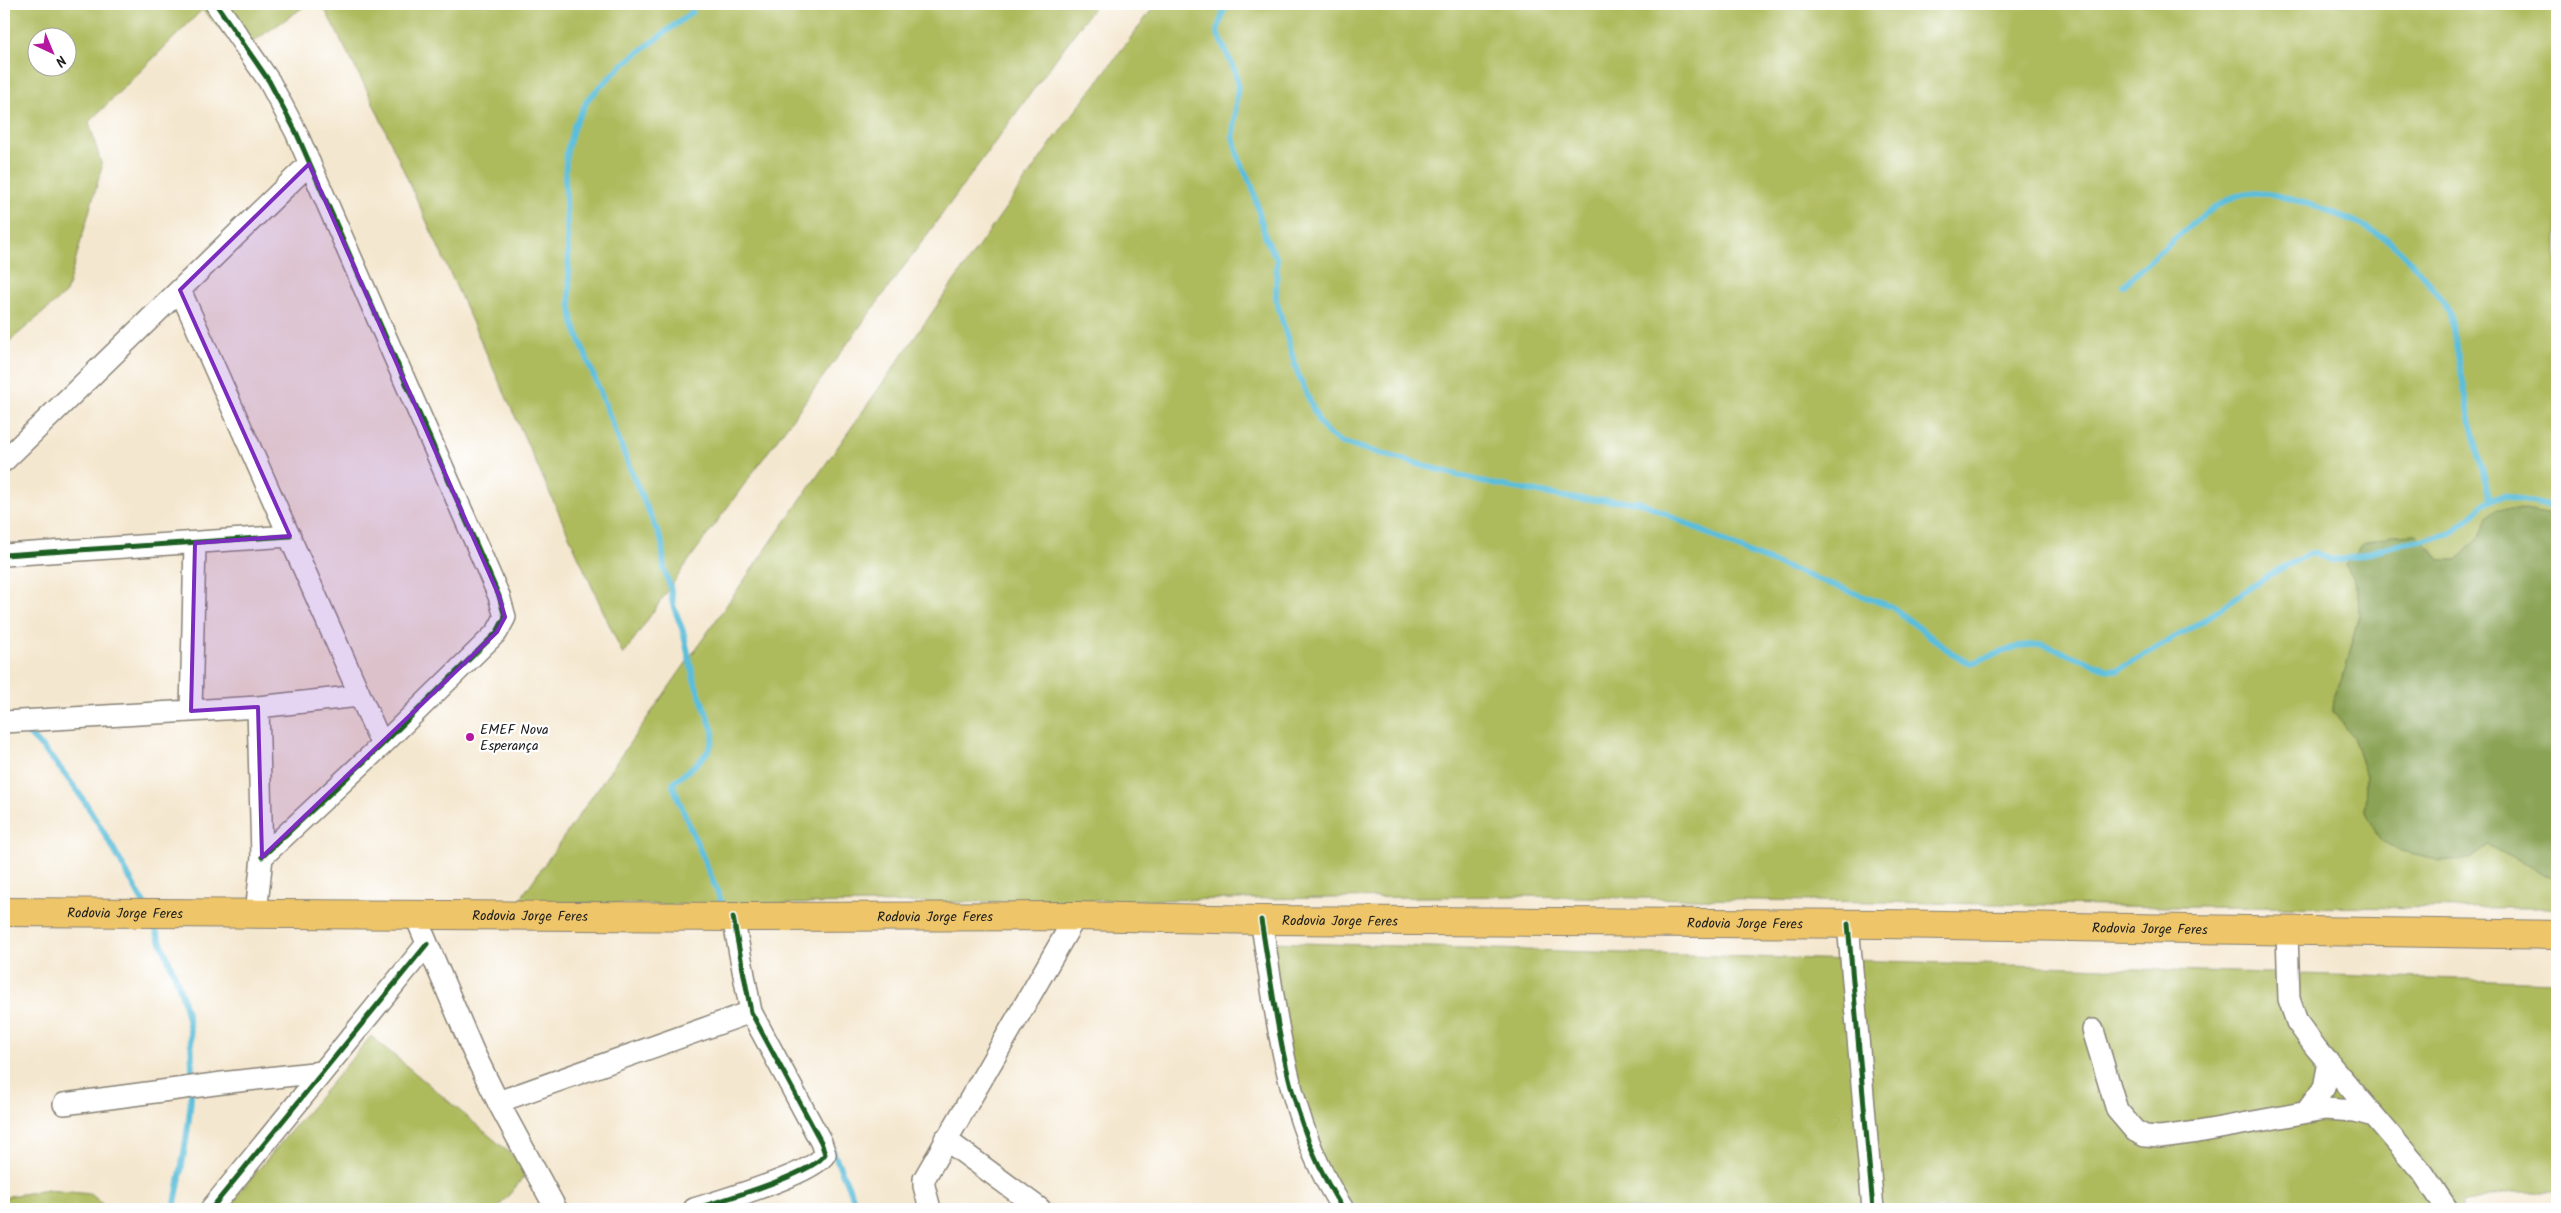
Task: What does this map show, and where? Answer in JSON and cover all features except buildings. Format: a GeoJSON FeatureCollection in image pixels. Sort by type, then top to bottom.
{"type":"FeatureCollection","features":[{"type":"Feature","properties":{"kind":"main road","name":"Rodovia Jorge Feres"},"geometry":{"type":"LineString","coordinates":[[4,912],[415,916],[1076,916],[1261,920],[1848,924],[2557,935]]}},
{"type":"Feature","properties":{"kind":"street"},"geometry":{"type":"LineString","coordinates":[[216,4],[269,82],[296,132],[504,609],[505,617],[497,632],[382,745],[262,857]]}},
{"type":"Feature","properties":{"kind":"street"},"geometry":{"type":"LineString","coordinates":[[4,461],[309,164]]}},
{"type":"Feature","properties":{"kind":"street"},"geometry":{"type":"LineString","coordinates":[[180,290],[382,745]]}},
{"type":"Feature","properties":{"kind":"street"},"geometry":{"type":"LineString","coordinates":[[4,555],[290,536]]}},
{"type":"Feature","properties":{"kind":"street"},"geometry":{"type":"LineString","coordinates":[[191,711],[195,543]]}},
{"type":"Feature","properties":{"kind":"street"},"geometry":{"type":"LineString","coordinates":[[4,722],[258,707],[359,696]]}},
{"type":"Feature","properties":{"kind":"street"},"geometry":{"type":"LineString","coordinates":[[256,914],[262,857],[258,707]]}},
{"type":"Feature","properties":{"kind":"street"},"geometry":{"type":"LineString","coordinates":[[415,916],[498,1102],[556,1209]]}},
{"type":"Feature","properties":{"kind":"street"},"geometry":{"type":"LineString","coordinates":[[930,1209],[924,1186],[924,1178],[1076,916]]}},
{"type":"Feature","properties":{"kind":"street"},"geometry":{"type":"LineString","coordinates":[[694,1209],[791,1175],[820,1161],[825,1154],[822,1142],[751,1012],[733,917]]}},
{"type":"Feature","properties":{"kind":"street"},"geometry":{"type":"LineString","coordinates":[[1261,920],[1290,1089],[1298,1118],[1314,1160],[1343,1209]]}},
{"type":"Feature","properties":{"kind":"street"},"geometry":{"type":"LineString","coordinates":[[1848,924],[1873,1209]]}},
{"type":"Feature","properties":{"kind":"street"},"geometry":{"type":"LineString","coordinates":[[2287,931],[2289,999],[2292,1013],[2306,1035],[2423,1173],[2447,1209]]}},
{"type":"Feature","properties":{"kind":"street"},"geometry":{"type":"LineString","coordinates":[[211,1209],[427,944]]}},
{"type":"Feature","properties":{"kind":"street"},"geometry":{"type":"LineString","coordinates":[[498,1102],[751,1012]]}},
{"type":"Feature","properties":{"kind":"street"},"geometry":{"type":"LineString","coordinates":[[2094,1030],[2117,1110],[2135,1131],[2145,1136],[2160,1137],[2198,1132],[2306,1112],[2342,1110],[2374,1116]]}},
{"type":"Feature","properties":{"kind":"street"},"geometry":{"type":"LineString","coordinates":[[2306,1112],[2324,1088],[2329,1062]]}},
{"type":"Feature","properties":{"kind":"street"},"geometry":{"type":"LineString","coordinates":[[64,1104],[322,1072]]}},
{"type":"Feature","properties":{"kind":"street"},"geometry":{"type":"LineString","coordinates":[[945,1139],[1040,1209]]}},
{"type":"Feature","properties":{"kind":"highlighted area"},"geometry":{"type":"Polygon","coordinates":[[[309,164],[499,596],[505,617],[497,632],[262,857],[258,707],[191,711],[195,543],[290,536],[180,290],[309,164]]]}},
{"type":"Feature","properties":{"kind":"green space"},"geometry":{"type":"Polygon","coordinates":[[[4,4],[308,4],[241,50],[202,10],[89,122],[102,167],[66,293],[4,346],[4,4]]]}},
{"type":"Feature","properties":{"kind":"green space"},"geometry":{"type":"Polygon","coordinates":[[[322,4],[1096,4],[694,553],[623,655],[369,94],[322,4]]]}},
{"type":"Feature","properties":{"kind":"green space"},"geometry":{"type":"Polygon","coordinates":[[[1156,4],[2557,4],[2557,516],[2518,509],[2488,518],[2481,535],[2457,560],[2440,560],[2430,547],[2346,565],[2358,590],[2359,614],[2346,668],[2334,697],[2333,711],[2353,737],[2366,776],[2365,810],[2470,859],[2488,845],[2552,878],[2557,878],[2557,908],[2169,907],[1517,896],[693,905],[518,902],[1052,142],[1156,4]]]}},
{"type":"Feature","properties":{"kind":"green space"},"geometry":{"type":"Polygon","coordinates":[[[2497,509],[2518,509],[2557,516],[2557,878],[2552,878],[2488,845],[2470,859],[2441,861],[2401,852],[2380,840],[2365,810],[2366,776],[2353,737],[2333,712],[2334,697],[2346,668],[2359,614],[2358,590],[2346,565],[2363,544],[2392,535],[2416,534],[2440,560],[2457,560],[2481,535],[2487,518],[2497,509]]]}},
{"type":"Feature","properties":{"kind":"green space"},"geometry":{"type":"Polygon","coordinates":[[[1269,942],[2557,982],[2557,1192],[2512,1192],[2463,1203],[2462,1209],[1342,1209],[1303,1124],[1269,942]]]}},
{"type":"Feature","properties":{"kind":"green space"},"geometry":{"type":"Polygon","coordinates":[[[371,1036],[530,1170],[497,1209],[225,1209],[371,1036]]]}},
{"type":"Feature","properties":{"kind":"green space"},"geometry":{"type":"Polygon","coordinates":[[[48,1190],[91,1194],[108,1209],[4,1209],[4,1199],[9,1196],[48,1190]]]}},
{"type":"Feature","properties":{"kind":"waterway"},"geometry":{"type":"LineString","coordinates":[[1226,4],[1217,32],[1234,69],[1238,83],[1233,137],[1240,162],[1252,186],[1266,239],[1277,259],[1276,299],[1297,372],[1319,422],[1327,432],[1340,442],[1482,482],[1576,499],[1641,502],[1753,555],[1892,607],[1957,657],[1971,663],[2019,646],[2042,644],[2109,670],[2118,670],[2203,621],[2267,576],[2311,553],[2317,553],[2331,560],[2342,560],[2403,543],[2449,535],[2492,498],[2504,496],[2557,508]]}},
{"type":"Feature","properties":{"kind":"waterway"},"geometry":{"type":"LineString","coordinates":[[692,12],[622,65],[588,99],[574,126],[567,151],[565,176],[570,300],[573,323],[633,476],[662,542],[664,569],[670,586],[673,605],[683,631],[694,680],[713,731],[713,739],[706,754],[674,782],[673,786],[725,910]]}},
{"type":"Feature","properties":{"kind":"waterway"},"geometry":{"type":"LineString","coordinates":[[2123,286],[2198,220],[2229,199],[2243,194],[2257,193],[2294,200],[2335,214],[2371,230],[2391,243],[2411,262],[2438,295],[2450,314],[2472,429],[2490,499]]}},
{"type":"Feature","properties":{"kind":"waterway"},"geometry":{"type":"LineString","coordinates":[[20,726],[58,765],[90,810],[145,906]]}},
{"type":"Feature","properties":{"kind":"waterway"},"geometry":{"type":"LineString","coordinates":[[151,919],[169,960],[184,1002],[188,1016],[192,1053],[189,1120],[174,1209]]}},
{"type":"Feature","properties":{"kind":"waterway"},"geometry":{"type":"LineString","coordinates":[[758,997],[767,1022]]}},
{"type":"Feature","properties":{"kind":"waterway"},"geometry":{"type":"LineString","coordinates":[[832,1149],[858,1209]]}},
{"type":"Feature","properties":{"kind":"cycle path"},"geometry":{"type":"LineString","coordinates":[[216,4],[269,81],[296,132],[499,596],[505,617],[497,632],[382,745],[262,857]]}},
{"type":"Feature","properties":{"kind":"cycle path"},"geometry":{"type":"LineString","coordinates":[[4,555],[290,536]]}},
{"type":"Feature","properties":{"kind":"cycle path"},"geometry":{"type":"LineString","coordinates":[[694,1209],[785,1178],[817,1162],[825,1154],[821,1142],[751,1012],[733,917]]}},
{"type":"Feature","properties":{"kind":"cycle path"},"geometry":{"type":"LineString","coordinates":[[1261,920],[1279,1033],[1296,1106],[1324,1176],[1343,1209]]}},
{"type":"Feature","properties":{"kind":"cycle path"},"geometry":{"type":"LineString","coordinates":[[1848,924],[1873,1209]]}},
{"type":"Feature","properties":{"kind":"cycle path"},"geometry":{"type":"LineString","coordinates":[[211,1209],[427,944]]}},
{"type":"Feature","properties":{"kind":"place","name":"EMEF Nova Esperança"},"geometry":{"type":"Point","coordinates":[470,737]}}]}
